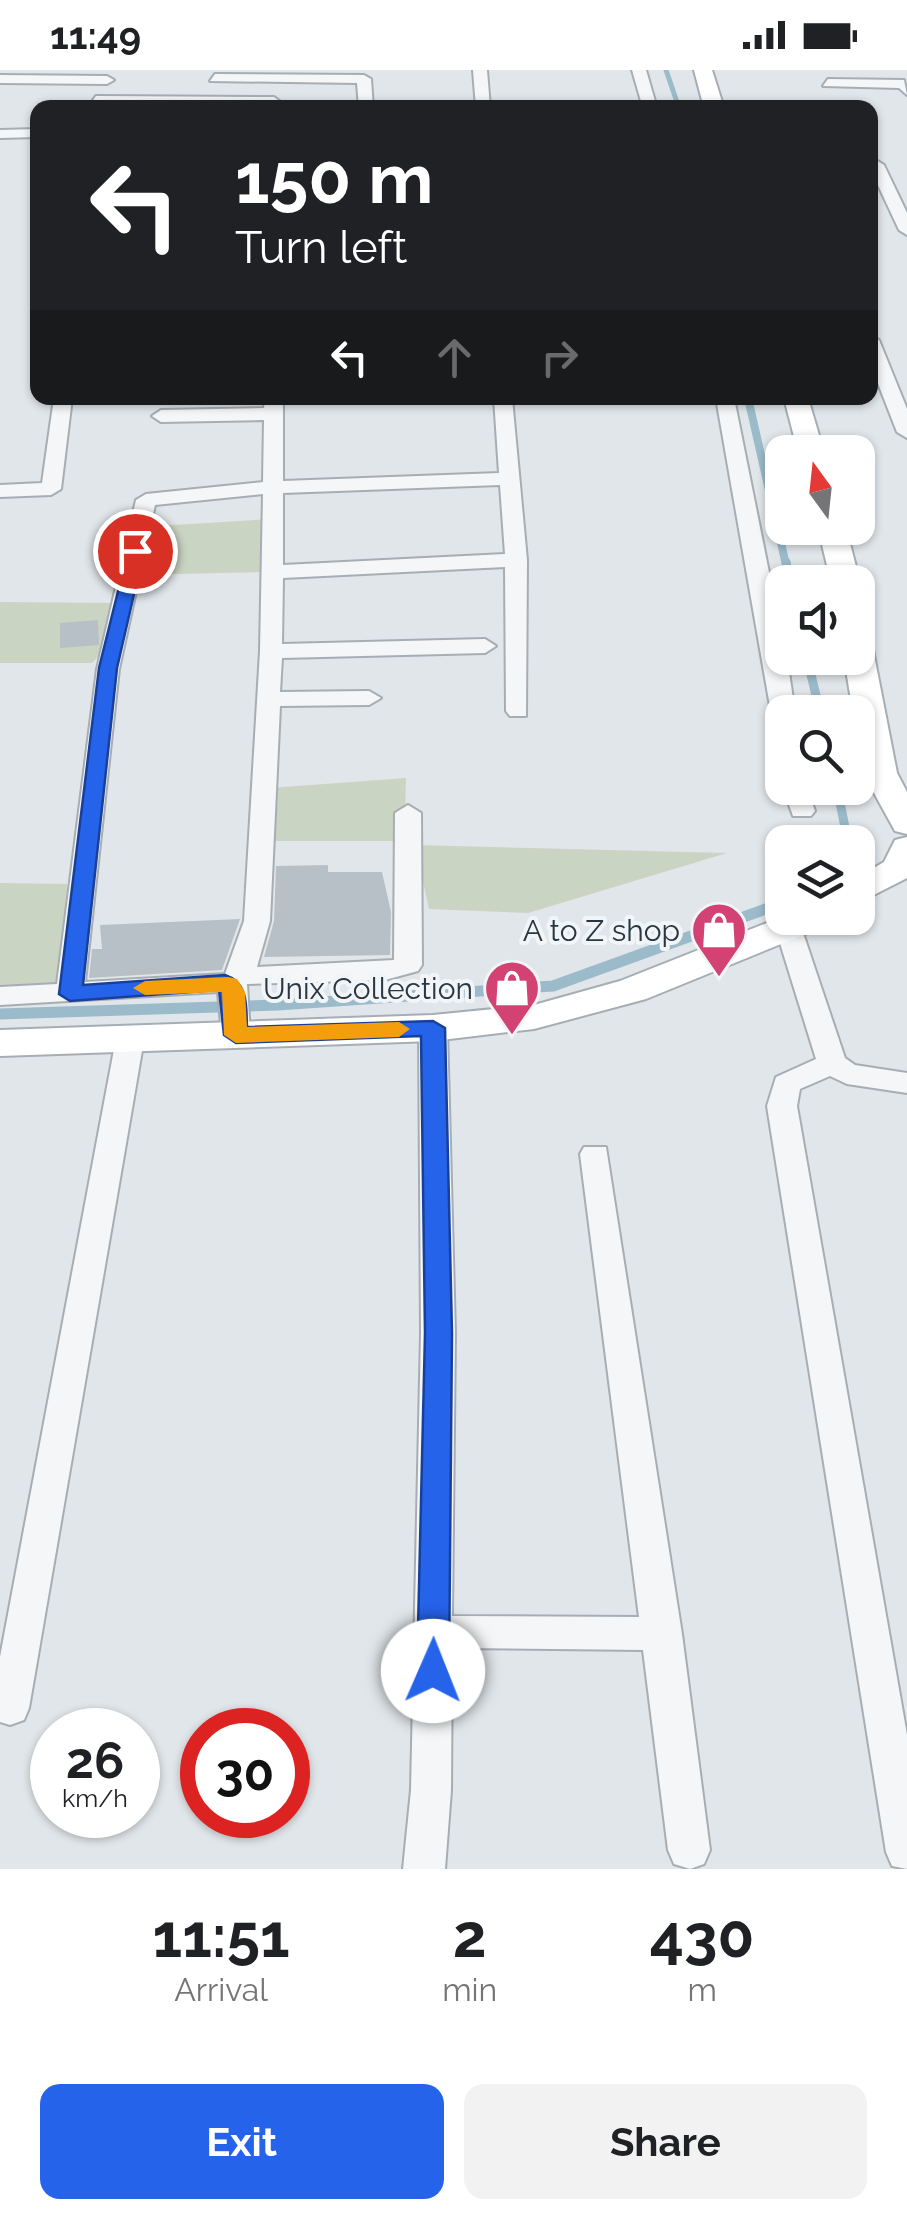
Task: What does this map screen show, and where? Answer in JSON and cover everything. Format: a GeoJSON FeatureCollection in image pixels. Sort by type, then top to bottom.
{"type":"FeatureCollection","features":[{"type":"Feature","properties":{"kind":"street"},"geometry":{"type":"LineString","coordinates":[[480,70],[482,100]]}},
{"type":"Feature","properties":{"kind":"street"},"geometry":{"type":"LineString","coordinates":[[639,70],[648,100]]}},
{"type":"Feature","properties":{"kind":"street"},"geometry":{"type":"LineString","coordinates":[[703,70],[712,100]]}},
{"type":"Feature","properties":{"kind":"street"},"geometry":{"type":"LineString","coordinates":[[211,100],[216,74],[364,74],[366,100]]}},
{"type":"Feature","properties":{"kind":"street"},"geometry":{"type":"LineString","coordinates":[[0,79],[110,75],[97,100]]}},
{"type":"Feature","properties":{"kind":"street"},"geometry":{"type":"LineString","coordinates":[[827,83],[890,77],[904,84],[907,91]]}},
{"type":"Feature","properties":{"kind":"street"},"geometry":{"type":"LineString","coordinates":[[0,134],[30,134]]}},
{"type":"Feature","properties":{"kind":"street"},"geometry":{"type":"LineString","coordinates":[[879,165],[907,230]]}},
{"type":"Feature","properties":{"kind":"street"},"geometry":{"type":"LineString","coordinates":[[878,376],[907,432]]}},
{"type":"Feature","properties":{"kind":"street"},"geometry":{"type":"LineString","coordinates":[[0,490],[51,489],[62,405]]}},
{"type":"Feature","properties":{"kind":"street"},"geometry":{"type":"LineString","coordinates":[[503,405],[516,560],[518,710]]}},
{"type":"Feature","properties":{"kind":"street"},"geometry":{"type":"LineString","coordinates":[[726,405],[781,695]]}},
{"type":"Feature","properties":{"kind":"street"},"geometry":{"type":"LineString","coordinates":[[798,405],[806,435]]}},
{"type":"Feature","properties":{"kind":"street"},"geometry":{"type":"LineString","coordinates":[[161,416],[274,406],[271,652],[257,921],[235,1001]]}},
{"type":"Feature","properties":{"kind":"street"},"geometry":{"type":"LineString","coordinates":[[70,994],[108,668],[146,500],[273,487],[509,479]]}},
{"type":"Feature","properties":{"kind":"street"},"geometry":{"type":"LineString","coordinates":[[271,572],[516,560]]}},
{"type":"Feature","properties":{"kind":"street"},"geometry":{"type":"LineString","coordinates":[[271,652],[485,646]]}},
{"type":"Feature","properties":{"kind":"street"},"geometry":{"type":"LineString","coordinates":[[863,675],[880,772],[907,824]]}},
{"type":"Feature","properties":{"kind":"street"},"geometry":{"type":"LineString","coordinates":[[268,700],[370,698]]}},
{"type":"Feature","properties":{"kind":"street"},"geometry":{"type":"LineString","coordinates":[[0,1044],[130,1039],[235,1001],[408,965],[408,813]]}},
{"type":"Feature","properties":{"kind":"street"},"geometry":{"type":"LineString","coordinates":[[875,882],[900,868],[907,848]]}},
{"type":"Feature","properties":{"kind":"street"},"geometry":{"type":"LineString","coordinates":[[0,996],[214,983],[235,1001],[433,1028],[534,1017],[633,990],[768,935]]}},
{"type":"Feature","properties":{"kind":"street"},"geometry":{"type":"LineString","coordinates":[[803,935],[832,1063],[847,1074],[907,1083]]}},
{"type":"Feature","properties":{"kind":"street"},"geometry":{"type":"LineString","coordinates":[[424,1869],[432,1790],[438,1333],[433,1028]]}},
{"type":"Feature","properties":{"kind":"street"},"geometry":{"type":"LineString","coordinates":[[10,1708],[130,1039]]}},
{"type":"Feature","properties":{"kind":"street"},"geometry":{"type":"LineString","coordinates":[[832,1063],[786,1084],[782,1106],[907,1852]]}},
{"type":"Feature","properties":{"kind":"street"},"geometry":{"type":"LineString","coordinates":[[595,1154],[663,1634],[689,1850]]}},
{"type":"Feature","properties":{"kind":"street"},"geometry":{"type":"LineString","coordinates":[[434,1632],[663,1634]]}},
{"type":"Feature","properties":{"kind":"green space"},"geometry":{"type":"Polygon","coordinates":[[[272,519],[271,572],[130,575],[141,527],[272,519]]]}},
{"type":"Feature","properties":{"kind":"green space"},"geometry":{"type":"Polygon","coordinates":[[[0,602],[112,603],[111,643],[92,663],[0,663],[0,602]]]}},
{"type":"Feature","properties":{"kind":"green space"},"geometry":{"type":"Polygon","coordinates":[[[406,778],[404,841],[268,841],[270,788],[406,778]]]}},
{"type":"Feature","properties":{"kind":"green space"},"geometry":{"type":"Polygon","coordinates":[[[415,845],[727,853],[528,913],[429,909],[415,845]]]}},
{"type":"Feature","properties":{"kind":"green space"},"geometry":{"type":"Polygon","coordinates":[[[0,883],[67,884],[63,986],[0,991],[0,883]]]}},
{"type":"Feature","properties":{"kind":"building"},"geometry":{"type":"Polygon","coordinates":[[[98,620],[99,645],[60,648],[60,623],[98,620]]]}},
{"type":"Feature","properties":{"kind":"building"},"geometry":{"type":"Polygon","coordinates":[[[328,865],[328,872],[382,872],[391,912],[390,955],[264,957],[274,921],[276,866],[328,865]]]}},
{"type":"Feature","properties":{"kind":"building"},"geometry":{"type":"Polygon","coordinates":[[[240,919],[222,970],[89,978],[92,949],[102,949],[100,925],[240,919]]]}},
{"type":"Feature","properties":{"kind":"waterway"},"geometry":{"type":"LineString","coordinates":[[666,70],[676,100]]}},
{"type":"Feature","properties":{"kind":"waterway"},"geometry":{"type":"LineString","coordinates":[[750,405],[786,565]]}},
{"type":"Feature","properties":{"kind":"waterway"},"geometry":{"type":"LineString","coordinates":[[811,675],[816,695]]}},
{"type":"Feature","properties":{"kind":"waterway"},"geometry":{"type":"LineString","coordinates":[[840,805],[845,825]]}},
{"type":"Feature","properties":{"kind":"waterway"},"geometry":{"type":"LineString","coordinates":[[0,1014],[278,1005],[553,986],[765,909]]}},
{"type":"Feature","properties":{"kind":"slow traffic"},"geometry":{"type":"LineString","coordinates":[[145,988],[228,984],[234,992],[236,1035],[399,1029]]}},
{"type":"Feature","properties":{"kind":"place","name":"A to Z shop"},"geometry":{"type":"Point","coordinates":[719,979]}},
{"type":"Feature","properties":{"kind":"place","name":"Unix Collection"},"geometry":{"type":"Point","coordinates":[512,1037]}},
{"type":"Feature","properties":{"kind":"route"},"geometry":{"type":"LineString","coordinates":[[135,551],[108,668],[70,994],[225,983],[234,992],[236,1035],[433,1028],[438,1333],[433,1671]]}}]}
